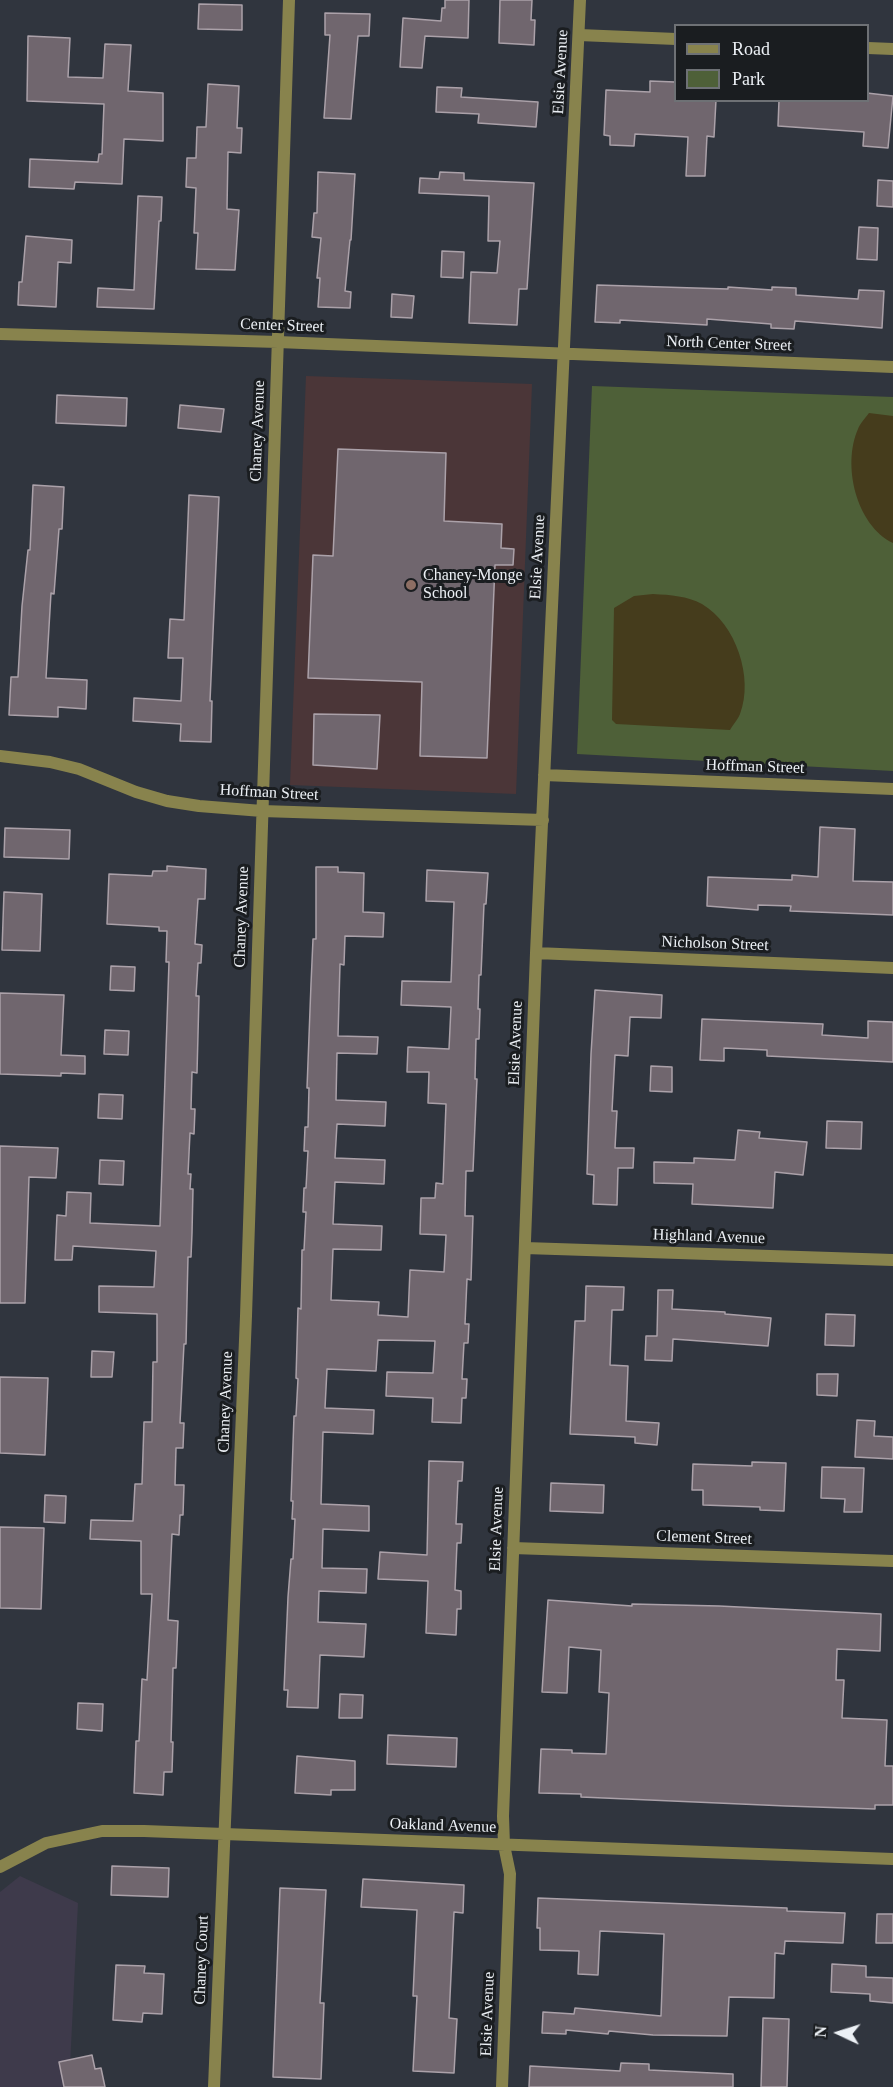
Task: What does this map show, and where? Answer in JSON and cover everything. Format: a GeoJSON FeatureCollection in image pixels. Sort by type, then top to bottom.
{"type":"FeatureCollection","features":[{"type":"Feature","properties":{"kind":"street","name":"Chaney Avenue"},"geometry":{"type":"LineString","coordinates":[[224,1834],[246,1316],[289,0]]}},
{"type":"Feature","properties":{"kind":"street","name":"Elsie Avenue"},"geometry":{"type":"LineString","coordinates":[[502,2087],[510,1874],[504,1845],[503,1816],[513,1548],[536,953],[580,0]]}},
{"type":"Feature","properties":{"kind":"street"},"geometry":{"type":"LineString","coordinates":[[579,35],[674,39]]}},
{"type":"Feature","properties":{"kind":"street"},"geometry":{"type":"LineString","coordinates":[[869,48],[893,50]]}},
{"type":"Feature","properties":{"kind":"street","name":"Center Street"},"geometry":{"type":"LineString","coordinates":[[0,334],[563,353]]}},
{"type":"Feature","properties":{"kind":"street","name":"North Center Street"},"geometry":{"type":"LineString","coordinates":[[563,353],[893,367]]}},
{"type":"Feature","properties":{"kind":"street","name":"Hoffman Street"},"geometry":{"type":"LineString","coordinates":[[0,756],[50,762],[79,769],[136,792],[167,801],[199,806],[262,811],[543,820]]}},
{"type":"Feature","properties":{"kind":"street","name":"Hoffman Street"},"geometry":{"type":"LineString","coordinates":[[544,775],[893,789]]}},
{"type":"Feature","properties":{"kind":"street","name":"Nicholson Street"},"geometry":{"type":"LineString","coordinates":[[536,953],[893,968]]}},
{"type":"Feature","properties":{"kind":"street","name":"Highland Avenue"},"geometry":{"type":"LineString","coordinates":[[525,1248],[893,1260]]}},
{"type":"Feature","properties":{"kind":"street","name":"Clement Street"},"geometry":{"type":"LineString","coordinates":[[513,1548],[893,1561]]}},
{"type":"Feature","properties":{"kind":"street","name":"Oakland Avenue"},"geometry":{"type":"LineString","coordinates":[[0,1868],[46,1843],[102,1831],[893,1859]]}},
{"type":"Feature","properties":{"kind":"street","name":"Chaney Court"},"geometry":{"type":"LineString","coordinates":[[214,2087],[224,1834]]}},
{"type":"Feature","properties":{"kind":"shaded area","name":"Chaney-Monge School"},"geometry":{"type":"Polygon","coordinates":[[[306,376],[532,384],[516,794],[290,785],[306,376]]]}},
{"type":"Feature","properties":{"kind":"shaded area"},"geometry":{"type":"Polygon","coordinates":[[[20,1876],[78,1903],[69,2087],[0,2087],[0,1892],[20,1876]]]}},
{"type":"Feature","properties":{"kind":"green space"},"geometry":{"type":"Polygon","coordinates":[[[592,386],[893,397],[893,771],[577,754],[592,386]]]}},
{"type":"Feature","properties":{"kind":"sand"},"geometry":{"type":"Polygon","coordinates":[[[869,413],[893,416],[893,543],[880,534],[861,509],[852,476],[853,443],[859,427],[869,413]]]}},
{"type":"Feature","properties":{"kind":"sand"},"geometry":{"type":"Polygon","coordinates":[[[672,595],[702,604],[714,613],[733,638],[739,653],[745,684],[740,714],[730,730],[616,724],[612,720],[614,608],[634,596],[672,595]]]}},
{"type":"Feature","properties":{"kind":"building"},"geometry":{"type":"Polygon","coordinates":[[[445,0],[469,0],[468,38],[425,36],[422,68],[400,67],[403,18],[441,21],[445,0]]]}},
{"type":"Feature","properties":{"kind":"building"},"geometry":{"type":"Polygon","coordinates":[[[500,0],[532,0],[531,20],[535,20],[534,45],[499,43],[500,0]]]}},
{"type":"Feature","properties":{"kind":"building"},"geometry":{"type":"Polygon","coordinates":[[[199,4],[242,5],[242,30],[198,29],[199,4]]]}},
{"type":"Feature","properties":{"kind":"building"},"geometry":{"type":"Polygon","coordinates":[[[325,13],[370,14],[369,36],[358,36],[351,119],[324,118],[330,35],[325,35],[325,13]]]}},
{"type":"Feature","properties":{"kind":"building"},"geometry":{"type":"Polygon","coordinates":[[[28,36],[70,38],[68,77],[103,78],[105,44],[131,45],[128,91],[163,93],[163,141],[124,139],[122,184],[75,182],[74,189],[29,187],[30,159],[98,162],[99,154],[102,154],[104,104],[27,101],[28,36]]]}},
{"type":"Feature","properties":{"kind":"building"},"geometry":{"type":"Polygon","coordinates":[[[650,81],[674,82],[674,102],[716,102],[714,137],[707,136],[705,176],[686,176],[688,137],[635,134],[634,146],[610,145],[610,136],[604,135],[606,90],[650,92],[650,81]]]}},
{"type":"Feature","properties":{"kind":"building"},"geometry":{"type":"Polygon","coordinates":[[[208,84],[239,86],[237,128],[242,128],[241,153],[228,152],[227,209],[239,210],[235,270],[196,269],[198,233],[194,233],[196,188],[186,187],[187,158],[196,158],[197,127],[206,127],[208,84]]]}},
{"type":"Feature","properties":{"kind":"building"},"geometry":{"type":"Polygon","coordinates":[[[437,87],[462,88],[461,97],[538,102],[536,127],[478,123],[479,114],[436,112],[437,87]]]}},
{"type":"Feature","properties":{"kind":"building"},"geometry":{"type":"Polygon","coordinates":[[[869,93],[893,96],[888,148],[863,146],[864,132],[778,126],[779,102],[869,102],[869,93]]]}},
{"type":"Feature","properties":{"kind":"building"},"geometry":{"type":"Polygon","coordinates":[[[318,172],[355,174],[345,291],[351,292],[350,308],[318,307],[320,278],[317,278],[321,238],[312,237],[314,213],[317,213],[318,172]]]}},
{"type":"Feature","properties":{"kind":"building"},"geometry":{"type":"Polygon","coordinates":[[[440,172],[464,173],[464,180],[534,183],[527,289],[519,289],[517,325],[469,323],[471,272],[497,273],[500,241],[488,241],[489,196],[419,193],[420,178],[439,179],[440,172]]]}},
{"type":"Feature","properties":{"kind":"building"},"geometry":{"type":"Polygon","coordinates":[[[878,180],[893,181],[893,207],[877,206],[878,180]]]}},
{"type":"Feature","properties":{"kind":"building"},"geometry":{"type":"Polygon","coordinates":[[[138,196],[162,197],[154,309],[97,307],[98,288],[134,290],[138,196]]]}},
{"type":"Feature","properties":{"kind":"building"},"geometry":{"type":"Polygon","coordinates":[[[859,227],[878,228],[877,260],[857,259],[859,227]]]}},
{"type":"Feature","properties":{"kind":"building"},"geometry":{"type":"Polygon","coordinates":[[[26,236],[72,240],[71,263],[58,262],[56,307],[18,305],[26,236]]]}},
{"type":"Feature","properties":{"kind":"building"},"geometry":{"type":"Polygon","coordinates":[[[442,251],[464,252],[463,278],[441,277],[442,251]]]}},
{"type":"Feature","properties":{"kind":"building"},"geometry":{"type":"Polygon","coordinates":[[[597,285],[772,290],[772,287],[796,288],[796,295],[858,299],[859,290],[884,291],[882,328],[795,321],[794,329],[771,328],[771,324],[707,319],[707,325],[620,320],[620,323],[595,322],[597,285]]]}},
{"type":"Feature","properties":{"kind":"building"},"geometry":{"type":"Polygon","coordinates":[[[392,294],[414,296],[412,318],[391,317],[392,294]]]}},
{"type":"Feature","properties":{"kind":"building"},"geometry":{"type":"Polygon","coordinates":[[[57,395],[127,398],[126,426],[56,423],[57,395]]]}},
{"type":"Feature","properties":{"kind":"building"},"geometry":{"type":"Polygon","coordinates":[[[180,405],[224,409],[221,432],[178,428],[180,405]]]}},
{"type":"Feature","properties":{"kind":"building","name":"Chaney-Monge School"},"geometry":{"type":"Polygon","coordinates":[[[338,449],[446,453],[444,521],[502,524],[501,548],[514,549],[513,565],[495,565],[487,758],[420,756],[422,682],[308,678],[313,555],[333,556],[338,449]]]}},
{"type":"Feature","properties":{"kind":"building"},"geometry":{"type":"Polygon","coordinates":[[[33,485],[64,487],[62,529],[59,529],[54,594],[51,593],[46,678],[87,680],[86,709],[58,707],[58,717],[9,715],[11,677],[18,677],[22,606],[28,550],[30,550],[33,485]]]}},
{"type":"Feature","properties":{"kind":"building"},"geometry":{"type":"Polygon","coordinates":[[[189,495],[219,497],[210,701],[212,701],[211,742],[180,741],[181,724],[133,721],[134,698],[181,701],[183,658],[168,658],[170,619],[184,620],[189,495]]]}},
{"type":"Feature","properties":{"kind":"building"},"geometry":{"type":"Polygon","coordinates":[[[314,714],[380,715],[377,769],[313,765],[314,714]]]}},
{"type":"Feature","properties":{"kind":"building"},"geometry":{"type":"Polygon","coordinates":[[[820,827],[855,829],[853,881],[893,882],[893,915],[790,911],[791,906],[758,905],[758,910],[707,906],[708,877],[792,880],[792,875],[818,877],[820,827]]]}},
{"type":"Feature","properties":{"kind":"building"},"geometry":{"type":"Polygon","coordinates":[[[5,828],[70,830],[69,859],[4,857],[5,828]]]}},
{"type":"Feature","properties":{"kind":"building"},"geometry":{"type":"Polygon","coordinates":[[[167,866],[206,869],[205,899],[198,899],[195,944],[202,945],[201,963],[198,963],[196,996],[199,996],[197,1073],[192,1072],[191,1109],[195,1109],[194,1134],[190,1133],[188,1174],[191,1174],[190,1189],[193,1189],[192,1233],[191,1257],[188,1257],[186,1344],[184,1344],[180,1423],[184,1423],[183,1448],[176,1448],[175,1485],[184,1485],[183,1515],[180,1515],[179,1535],[172,1534],[168,1620],[178,1621],[176,1668],[173,1668],[172,1772],[164,1772],[163,1795],[134,1793],[142,1679],[147,1680],[152,1594],[141,1594],[141,1541],[90,1539],[91,1520],[133,1521],[135,1484],[142,1484],[144,1422],[152,1422],[153,1362],[157,1362],[157,1314],[99,1312],[99,1286],[154,1287],[156,1251],[73,1246],[72,1260],[55,1260],[57,1215],[66,1216],[67,1192],[91,1193],[90,1223],[160,1226],[169,962],[166,962],[167,931],[159,931],[159,927],[107,924],[109,874],[152,876],[153,871],[167,871],[167,866]]]}},
{"type":"Feature","properties":{"kind":"building"},"geometry":{"type":"Polygon","coordinates":[[[316,867],[338,867],[338,872],[364,873],[363,912],[384,913],[383,937],[345,936],[344,965],[340,964],[338,1036],[378,1037],[377,1054],[337,1053],[336,1100],[386,1102],[385,1126],[337,1124],[335,1158],[385,1160],[384,1184],[335,1182],[333,1224],[382,1226],[381,1250],[333,1249],[331,1300],[379,1302],[378,1315],[408,1317],[410,1270],[444,1272],[446,1235],[420,1234],[421,1198],[435,1198],[436,1183],[443,1184],[446,1104],[428,1103],[429,1072],[407,1072],[408,1047],[449,1049],[451,1007],[401,1005],[402,981],[451,982],[454,902],[426,901],[427,870],[488,873],[486,904],[484,904],[481,975],[479,975],[478,1009],[480,1009],[479,1039],[476,1039],[475,1079],[477,1079],[473,1171],[466,1171],[465,1216],[473,1216],[471,1280],[467,1279],[465,1324],[469,1324],[468,1343],[464,1343],[462,1379],[467,1379],[466,1398],[462,1398],[461,1423],[432,1422],[433,1398],[386,1396],[387,1372],[433,1373],[435,1341],[378,1340],[376,1371],[327,1369],[325,1408],[374,1410],[373,1434],[323,1432],[321,1504],[369,1506],[369,1531],[323,1529],[322,1568],[367,1569],[366,1593],[319,1591],[318,1622],[366,1624],[364,1657],[320,1655],[318,1708],[287,1707],[288,1690],[284,1690],[288,1597],[295,1519],[292,1519],[293,1501],[291,1501],[294,1416],[296,1416],[298,1379],[296,1378],[298,1308],[301,1309],[302,1250],[304,1250],[306,1212],[303,1212],[308,1151],[304,1151],[305,1127],[308,1127],[309,1088],[307,1088],[313,939],[316,939],[316,867]]]}},
{"type":"Feature","properties":{"kind":"building"},"geometry":{"type":"Polygon","coordinates":[[[4,892],[42,894],[40,951],[2,950],[4,892]]]}},
{"type":"Feature","properties":{"kind":"building"},"geometry":{"type":"Polygon","coordinates":[[[111,966],[135,967],[134,991],[110,990],[111,966]]]}},
{"type":"Feature","properties":{"kind":"building"},"geometry":{"type":"Polygon","coordinates":[[[595,990],[662,995],[661,1018],[630,1017],[628,1056],[615,1055],[612,1111],[617,1111],[615,1148],[634,1148],[633,1168],[618,1168],[617,1205],[593,1204],[594,1175],[587,1174],[595,990]]]}},
{"type":"Feature","properties":{"kind":"building"},"geometry":{"type":"Polygon","coordinates":[[[0,993],[64,995],[61,1055],[85,1056],[85,1074],[61,1073],[61,1076],[0,1074],[0,993]]]}},
{"type":"Feature","properties":{"kind":"building"},"geometry":{"type":"Polygon","coordinates":[[[702,1019],[823,1024],[822,1035],[868,1038],[868,1021],[893,1022],[893,1062],[767,1056],[767,1050],[724,1048],[724,1061],[700,1060],[702,1019]]]}},
{"type":"Feature","properties":{"kind":"building"},"geometry":{"type":"Polygon","coordinates":[[[105,1030],[129,1031],[128,1055],[104,1054],[105,1030]]]}},
{"type":"Feature","properties":{"kind":"building"},"geometry":{"type":"Polygon","coordinates":[[[651,1066],[672,1067],[672,1092],[650,1091],[651,1066]]]}},
{"type":"Feature","properties":{"kind":"building"},"geometry":{"type":"Polygon","coordinates":[[[99,1094],[123,1095],[122,1119],[98,1118],[99,1094]]]}},
{"type":"Feature","properties":{"kind":"building"},"geometry":{"type":"Polygon","coordinates":[[[827,1121],[862,1122],[861,1149],[826,1148],[827,1121]]]}},
{"type":"Feature","properties":{"kind":"building"},"geometry":{"type":"Polygon","coordinates":[[[738,1130],[760,1132],[759,1138],[807,1142],[803,1175],[775,1172],[773,1208],[692,1204],[693,1184],[654,1183],[654,1162],[694,1163],[694,1158],[735,1160],[738,1130]]]}},
{"type":"Feature","properties":{"kind":"building"},"geometry":{"type":"Polygon","coordinates":[[[0,1146],[58,1148],[56,1178],[29,1177],[25,1303],[0,1303],[0,1146]]]}},
{"type":"Feature","properties":{"kind":"building"},"geometry":{"type":"Polygon","coordinates":[[[100,1160],[124,1161],[123,1185],[99,1184],[100,1160]]]}},
{"type":"Feature","properties":{"kind":"building"},"geometry":{"type":"Polygon","coordinates":[[[586,1286],[624,1287],[623,1310],[612,1310],[610,1365],[628,1366],[626,1421],[659,1423],[657,1445],[635,1443],[635,1437],[570,1434],[575,1321],[585,1321],[586,1286]]]}},
{"type":"Feature","properties":{"kind":"building"},"geometry":{"type":"Polygon","coordinates":[[[658,1290],[673,1290],[672,1309],[725,1312],[725,1314],[771,1318],[768,1346],[673,1339],[672,1361],[645,1360],[646,1336],[657,1336],[658,1290]]]}},
{"type":"Feature","properties":{"kind":"building"},"geometry":{"type":"Polygon","coordinates":[[[826,1314],[855,1315],[854,1346],[825,1345],[826,1314]]]}},
{"type":"Feature","properties":{"kind":"building"},"geometry":{"type":"Polygon","coordinates":[[[92,1351],[114,1352],[112,1377],[91,1377],[92,1351]]]}},
{"type":"Feature","properties":{"kind":"building"},"geometry":{"type":"Polygon","coordinates":[[[817,1374],[838,1374],[837,1396],[817,1395],[817,1374]]]}},
{"type":"Feature","properties":{"kind":"building"},"geometry":{"type":"Polygon","coordinates":[[[0,1377],[48,1378],[45,1455],[0,1453],[0,1377]]]}},
{"type":"Feature","properties":{"kind":"building"},"geometry":{"type":"Polygon","coordinates":[[[857,1420],[875,1421],[874,1436],[893,1437],[893,1459],[855,1457],[857,1420]]]}},
{"type":"Feature","properties":{"kind":"building"},"geometry":{"type":"Polygon","coordinates":[[[429,1461],[463,1462],[462,1481],[458,1481],[456,1524],[462,1524],[461,1543],[457,1543],[455,1590],[461,1591],[461,1609],[457,1609],[456,1635],[426,1633],[428,1581],[378,1579],[380,1552],[427,1555],[429,1461]]]}},
{"type":"Feature","properties":{"kind":"building"},"geometry":{"type":"Polygon","coordinates":[[[752,1462],[786,1463],[784,1511],[760,1510],[760,1507],[703,1505],[703,1490],[692,1490],[693,1464],[752,1466],[752,1462]]]}},
{"type":"Feature","properties":{"kind":"building"},"geometry":{"type":"Polygon","coordinates":[[[822,1467],[864,1468],[862,1512],[844,1512],[845,1499],[821,1498],[822,1467]]]}},
{"type":"Feature","properties":{"kind":"building"},"geometry":{"type":"Polygon","coordinates":[[[551,1483],[604,1485],[603,1513],[550,1511],[551,1483]]]}},
{"type":"Feature","properties":{"kind":"building"},"geometry":{"type":"Polygon","coordinates":[[[45,1495],[66,1496],[65,1523],[44,1522],[45,1495]]]}},
{"type":"Feature","properties":{"kind":"building"},"geometry":{"type":"Polygon","coordinates":[[[0,1527],[44,1528],[41,1609],[0,1608],[0,1527]]]}},
{"type":"Feature","properties":{"kind":"building"},"geometry":{"type":"Polygon","coordinates":[[[548,1600],[632,1606],[632,1604],[719,1606],[881,1614],[880,1651],[837,1649],[836,1680],[844,1680],[842,1718],[887,1720],[885,1766],[893,1766],[893,1805],[875,1805],[875,1809],[786,1806],[539,1793],[541,1749],[606,1754],[609,1693],[599,1692],[601,1650],[569,1647],[567,1693],[542,1692],[548,1600]]]}},
{"type":"Feature","properties":{"kind":"building"},"geometry":{"type":"Polygon","coordinates":[[[340,1694],[363,1695],[362,1718],[339,1718],[340,1694]]]}},
{"type":"Feature","properties":{"kind":"building"},"geometry":{"type":"Polygon","coordinates":[[[78,1703],[103,1704],[102,1731],[77,1729],[78,1703]]]}},
{"type":"Feature","properties":{"kind":"building"},"geometry":{"type":"Polygon","coordinates":[[[388,1735],[457,1738],[456,1767],[387,1764],[388,1735]]]}},
{"type":"Feature","properties":{"kind":"building"},"geometry":{"type":"Polygon","coordinates":[[[297,1756],[355,1761],[355,1790],[331,1790],[331,1795],[295,1793],[297,1756]]]}},
{"type":"Feature","properties":{"kind":"building"},"geometry":{"type":"Polygon","coordinates":[[[112,1866],[169,1868],[168,1897],[111,1895],[112,1866]]]}},
{"type":"Feature","properties":{"kind":"building"},"geometry":{"type":"Polygon","coordinates":[[[363,1879],[464,1885],[463,1913],[454,1912],[449,2018],[457,2019],[454,2073],[413,2071],[417,1996],[413,1996],[417,1910],[361,1907],[363,1879]]]}},
{"type":"Feature","properties":{"kind":"building"},"geometry":{"type":"Polygon","coordinates":[[[280,1888],[326,1890],[320,2003],[324,2003],[321,2079],[273,2077],[280,1888]]]}},
{"type":"Feature","properties":{"kind":"building"},"geometry":{"type":"Polygon","coordinates":[[[538,1898],[787,1908],[787,1911],[845,1913],[843,1943],[785,1941],[784,1954],[775,1953],[774,1998],[729,1997],[727,2036],[653,2035],[609,2031],[608,2034],[566,2030],[566,2034],[542,2033],[543,2012],[574,2014],[575,2008],[661,2016],[664,1934],[600,1931],[598,1975],[578,1974],[579,1951],[540,1950],[540,1928],[537,1928],[538,1898]]]}},
{"type":"Feature","properties":{"kind":"building"},"geometry":{"type":"Polygon","coordinates":[[[877,1914],[893,1914],[893,1943],[876,1943],[877,1914]]]}},
{"type":"Feature","properties":{"kind":"building"},"geometry":{"type":"Polygon","coordinates":[[[832,1964],[866,1966],[866,1977],[893,1978],[893,2003],[870,2001],[870,1994],[831,1992],[832,1964]]]}},
{"type":"Feature","properties":{"kind":"building"},"geometry":{"type":"Polygon","coordinates":[[[116,1965],[145,1966],[144,1973],[164,1974],[162,2014],[143,2013],[142,2022],[113,2020],[116,1965]]]}},
{"type":"Feature","properties":{"kind":"building"},"geometry":{"type":"Polygon","coordinates":[[[763,2018],[789,2019],[787,2087],[761,2087],[763,2018]]]}},
{"type":"Feature","properties":{"kind":"building"},"geometry":{"type":"Polygon","coordinates":[[[92,2055],[95,2069],[101,2068],[105,2087],[64,2087],[59,2062],[92,2055]]]}},
{"type":"Feature","properties":{"kind":"building"},"geometry":{"type":"Polygon","coordinates":[[[621,2063],[649,2064],[649,2070],[733,2074],[733,2087],[529,2087],[530,2066],[620,2071],[621,2063]]]}},
{"type":"Feature","properties":{"kind":"place","name":"Chaney-Monge School"},"geometry":{"type":"Point","coordinates":[411,585]}}]}
